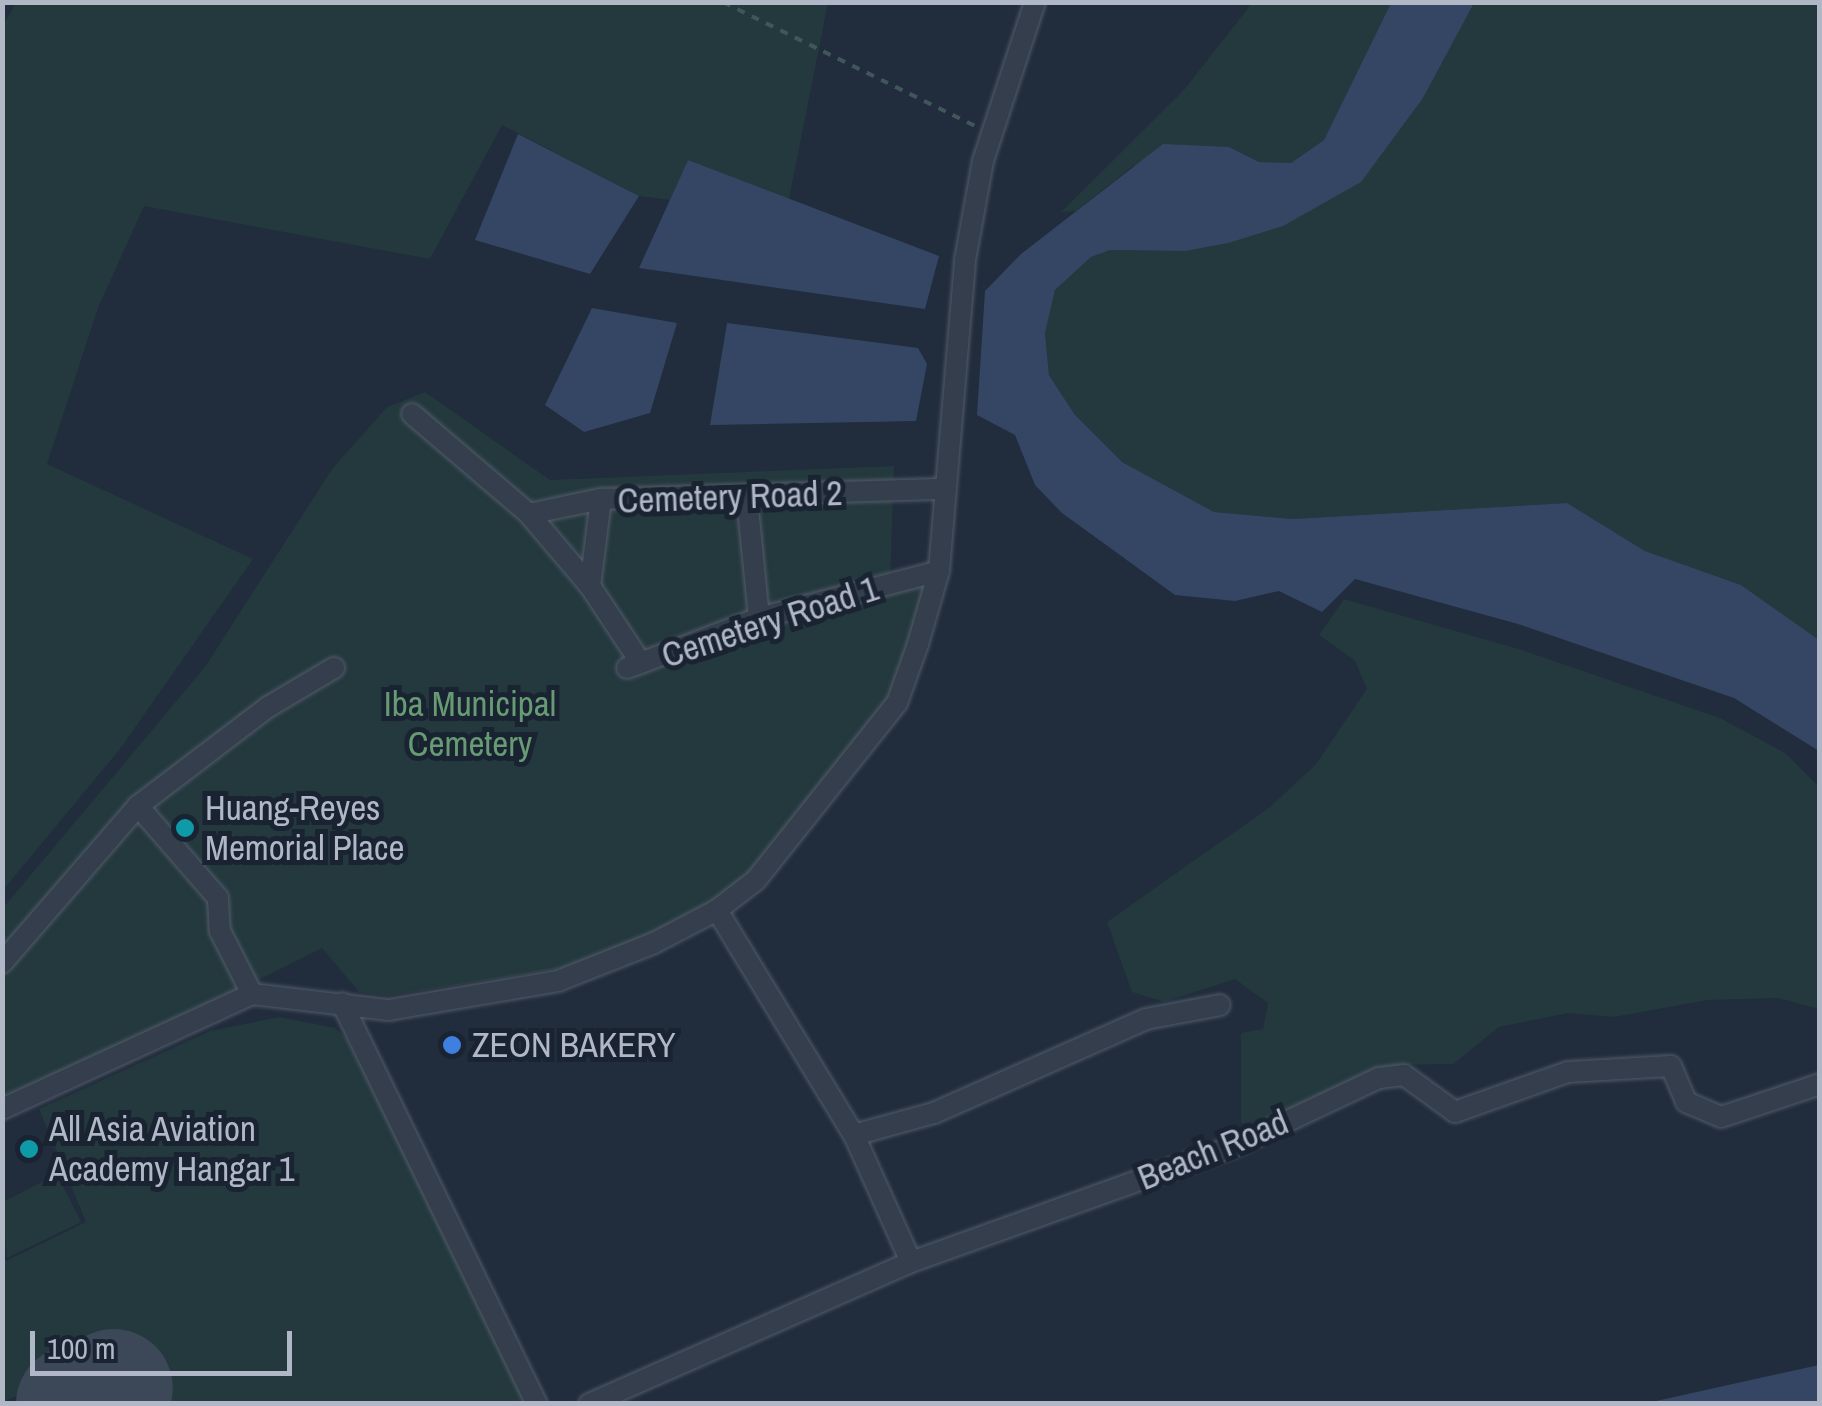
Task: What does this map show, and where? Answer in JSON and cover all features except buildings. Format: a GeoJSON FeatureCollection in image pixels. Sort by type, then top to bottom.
{"type":"FeatureCollection","features":[{"type":"Feature","properties":{"kind":"street"},"geometry":{"type":"LineString","coordinates":[[5,1103],[252,994],[388,1010],[449,1004],[558,981],[717,910],[777,856],[898,704],[938,570],[959,318],[990,133],[1036,2]]}},
{"type":"Feature","properties":{"kind":"street","name":"Cemetery Road 1"},"geometry":{"type":"LineString","coordinates":[[412,414],[529,514],[590,586],[634,665],[759,618],[938,570]]}},
{"type":"Feature","properties":{"kind":"street","name":"Cemetery Road 2"},"geometry":{"type":"LineString","coordinates":[[590,586],[601,500],[945,489]]}},
{"type":"Feature","properties":{"kind":"street"},"geometry":{"type":"LineString","coordinates":[[747,498],[759,618]]}},
{"type":"Feature","properties":{"kind":"street"},"geometry":{"type":"LineString","coordinates":[[529,514],[601,500]]}},
{"type":"Feature","properties":{"kind":"street"},"geometry":{"type":"LineString","coordinates":[[2,963],[138,806],[252,718],[334,668]]}},
{"type":"Feature","properties":{"kind":"street"},"geometry":{"type":"LineString","coordinates":[[138,806],[218,898],[220,931],[252,994]]}},
{"type":"Feature","properties":{"kind":"street"},"geometry":{"type":"LineString","coordinates":[[717,910],[854,1135],[911,1262]]}},
{"type":"Feature","properties":{"kind":"street"},"geometry":{"type":"LineString","coordinates":[[342,1003],[537,1404]]}},
{"type":"Feature","properties":{"kind":"street"},"geometry":{"type":"LineString","coordinates":[[854,1135],[934,1113],[1146,1019],[1220,1005]]}},
{"type":"Feature","properties":{"kind":"street","name":"Beach Road"},"geometry":{"type":"LineString","coordinates":[[589,1404],[911,1262],[1235,1146],[1379,1078],[1404,1074],[1454,1112],[1568,1072],[1671,1066],[1686,1102],[1721,1116],[1820,1084]]}},
{"type":"Feature","properties":{"kind":"path"},"geometry":{"type":"LineString","coordinates":[[723,2],[990,133]]}},
{"type":"Feature","properties":{"kind":"green space"},"geometry":{"type":"Polygon","coordinates":[[[16,3],[828,3],[789,199],[688,160],[670,200],[639,196],[502,125],[430,259],[144,206],[98,308],[47,464],[253,559],[120,749],[3,890],[2,27],[16,3]]]}},
{"type":"Feature","properties":{"kind":"green space"},"geometry":{"type":"Polygon","coordinates":[[[1252,3],[1391,3],[1324,140],[1291,163],[1259,162],[1229,147],[1133,166],[1076,211],[1061,212],[1183,91],[1252,3]]]}},
{"type":"Feature","properties":{"kind":"green space"},"geometry":{"type":"Polygon","coordinates":[[[1474,3],[1819,3],[1819,640],[1741,585],[1645,551],[1567,503],[1293,519],[1214,512],[1122,462],[1075,415],[1049,375],[1045,333],[1055,290],[1091,257],[1110,250],[1185,251],[1423,98],[1474,3]]]}},
{"type":"Feature","properties":{"kind":"green space","name":"Iba Municipal Cemetery"},"geometry":{"type":"Polygon","coordinates":[[[425,392],[550,480],[894,466],[890,585],[930,575],[890,705],[751,878],[651,940],[565,968],[387,996],[359,992],[322,948],[3,1107],[3,908],[205,667],[332,469],[387,407],[425,392]]]}},
{"type":"Feature","properties":{"kind":"green space"},"geometry":{"type":"Polygon","coordinates":[[[1344,599],[1522,650],[1720,718],[1785,753],[1819,787],[1819,1009],[1778,998],[1708,1000],[1614,1017],[1568,1013],[1499,1027],[1453,1064],[1395,1065],[1297,1112],[1241,1124],[1241,1033],[1263,1029],[1268,1003],[1235,979],[1164,1002],[1132,992],[1107,922],[1270,807],[1316,764],[1367,689],[1355,661],[1319,635],[1344,599]]]}},
{"type":"Feature","properties":{"kind":"green space"},"geometry":{"type":"Polygon","coordinates":[[[279,1017],[335,1028],[347,1039],[530,1403],[120,1403],[101,1358],[3,1402],[2,1255],[6,1261],[86,1222],[39,1109],[210,1031],[279,1017]]]}},
{"type":"Feature","properties":{"kind":"green space"},"geometry":{"type":"Polygon","coordinates":[[[57,1174],[81,1222],[7,1258],[3,1202],[57,1174]]]}},
{"type":"Feature","properties":{"kind":"water"},"geometry":{"type":"Polygon","coordinates":[[[1391,3],[1474,3],[1423,98],[1361,182],[1283,226],[1228,243],[1185,251],[1110,250],[1091,257],[1055,290],[1045,333],[1049,375],[1075,415],[1122,462],[1214,512],[1293,519],[1567,503],[1645,551],[1741,585],[1819,640],[1819,751],[1734,698],[1518,624],[1355,579],[1322,612],[1279,591],[1235,601],[1175,595],[1062,513],[1035,485],[1015,435],[977,415],[985,291],[1021,254],[1163,144],[1229,147],[1259,162],[1291,163],[1324,140],[1391,3]]]}},
{"type":"Feature","properties":{"kind":"water"},"geometry":{"type":"Polygon","coordinates":[[[518,134],[639,196],[590,274],[475,240],[518,134]]]}},
{"type":"Feature","properties":{"kind":"water"},"geometry":{"type":"Polygon","coordinates":[[[688,160],[939,256],[925,309],[639,268],[688,160]]]}},
{"type":"Feature","properties":{"kind":"water"},"geometry":{"type":"Polygon","coordinates":[[[592,308],[677,323],[650,413],[584,432],[545,405],[592,308]]]}},
{"type":"Feature","properties":{"kind":"water"},"geometry":{"type":"Polygon","coordinates":[[[727,323],[918,348],[927,364],[916,421],[710,425],[727,323]]]}},
{"type":"Feature","properties":{"kind":"water"},"geometry":{"type":"Polygon","coordinates":[[[1819,1365],[1819,1403],[1647,1403],[1819,1365]]]}},
{"type":"Feature","properties":{"kind":"runway"},"geometry":{"type":"LineString","coordinates":[[75,1404],[114,1388]]}},
{"type":"Feature","properties":{"kind":"place","name":"Huang-Reyes Memorial Place"},"geometry":{"type":"Point","coordinates":[185,828]}},
{"type":"Feature","properties":{"kind":"place","name":"ZEON BAKERY"},"geometry":{"type":"Point","coordinates":[452,1045]}},
{"type":"Feature","properties":{"kind":"place","name":"All Asia Aviation Academy Hangar 1"},"geometry":{"type":"Point","coordinates":[29,1149]}}]}
